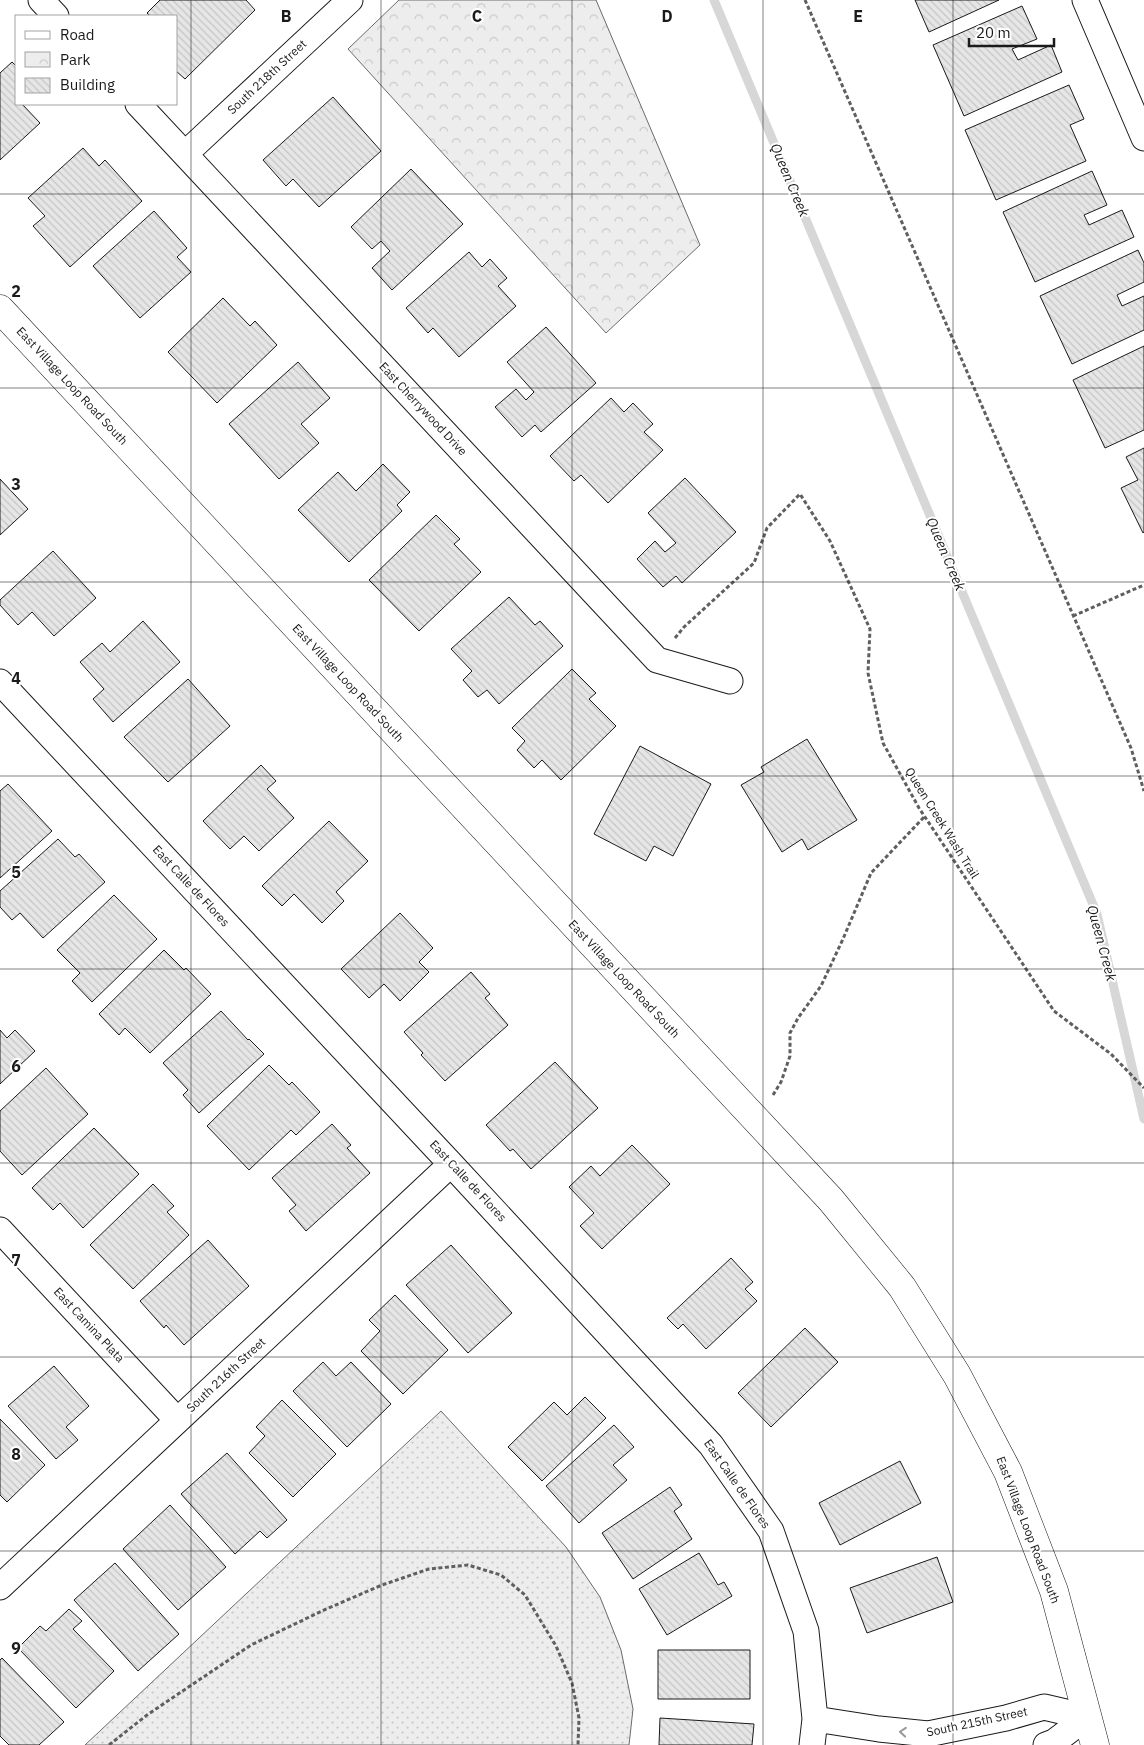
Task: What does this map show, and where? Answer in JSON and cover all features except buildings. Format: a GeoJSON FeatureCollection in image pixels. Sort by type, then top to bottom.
{"type":"FeatureCollection","features":[{"type":"Feature","properties":{"kind":"street"},"geometry":{"type":"LineString","coordinates":[[41,0],[55,15]]}},
{"type":"Feature","properties":{"kind":"street","name":"South 218th Street"},"geometry":{"type":"LineString","coordinates":[[185,154],[350,0]]}},
{"type":"Feature","properties":{"kind":"street"},"geometry":{"type":"LineString","coordinates":[[1085,0],[1144,138]]}},
{"type":"Feature","properties":{"kind":"street","name":"East Cherrywood Drive"},"geometry":{"type":"LineString","coordinates":[[139,105],[657,660]]}},
{"type":"Feature","properties":{"kind":"street","name":"East Village Loop Road South"},"geometry":{"type":"LineString","coordinates":[[0,310],[831,1200],[902,1287],[957,1375],[1008,1472],[1050,1582],[1095,1745]]}},
{"type":"Feature","properties":{"kind":"street"},"geometry":{"type":"LineString","coordinates":[[657,660],[730,681]]}},
{"type":"Feature","properties":{"kind":"street","name":"East Calle de Flores"},"geometry":{"type":"LineString","coordinates":[[0,682],[452,1164],[711,1445],[770,1531],[806,1631],[815,1719],[812,1745]]}},
{"type":"Feature","properties":{"kind":"street","name":"South 216th Street"},"geometry":{"type":"LineString","coordinates":[[0,1587],[452,1164]]}},
{"type":"Feature","properties":{"kind":"street","name":"East Camina Plata"},"geometry":{"type":"LineString","coordinates":[[0,1230],[177,1420]]}},
{"type":"Feature","properties":{"kind":"street","name":"South 215th Street"},"geometry":{"type":"LineString","coordinates":[[815,1719],[928,1734],[1006,1718],[1044,1707],[1087,1717]]}},
{"type":"Feature","properties":{"kind":"street"},"geometry":{"type":"LineString","coordinates":[[1046,1745],[1054,1742],[1087,1717]]}},
{"type":"Feature","properties":{"kind":"path"},"geometry":{"type":"LineString","coordinates":[[805,0],[1131,748],[1144,791]]}},
{"type":"Feature","properties":{"kind":"path","name":"Queen Creek Wash Trail"},"geometry":{"type":"LineString","coordinates":[[657,660],[684,627],[754,563],[767,528],[800,494],[830,541],[870,629],[868,673],[883,743],[925,816],[1054,1011],[1111,1054],[1144,1088]]}},
{"type":"Feature","properties":{"kind":"path"},"geometry":{"type":"LineString","coordinates":[[1073,616],[1144,585]]}},
{"type":"Feature","properties":{"kind":"path"},"geometry":{"type":"LineString","coordinates":[[756,1121],[781,1082],[790,1056],[790,1033],[798,1018],[821,986],[871,873],[925,816]]}},
{"type":"Feature","properties":{"kind":"path"},"geometry":{"type":"LineString","coordinates":[[109,1745],[147,1714],[251,1645],[382,1585],[429,1569],[468,1565],[501,1575],[525,1595],[556,1646],[572,1683],[579,1718],[578,1745]]}},
{"type":"Feature","properties":{"kind":"green space"},"geometry":{"type":"Polygon","coordinates":[[[399,0],[596,0],[700,245],[606,333],[348,49],[399,0]]]}},
{"type":"Feature","properties":{"kind":"green space"},"geometry":{"type":"Polygon","coordinates":[[[441,1411],[566,1547],[600,1597],[621,1650],[633,1709],[629,1745],[85,1745],[441,1411]]]}},
{"type":"Feature","properties":{"kind":"waterway","name":"Queen Creek"},"geometry":{"type":"LineString","coordinates":[[714,0],[1097,914],[1144,1119]]}}]}
